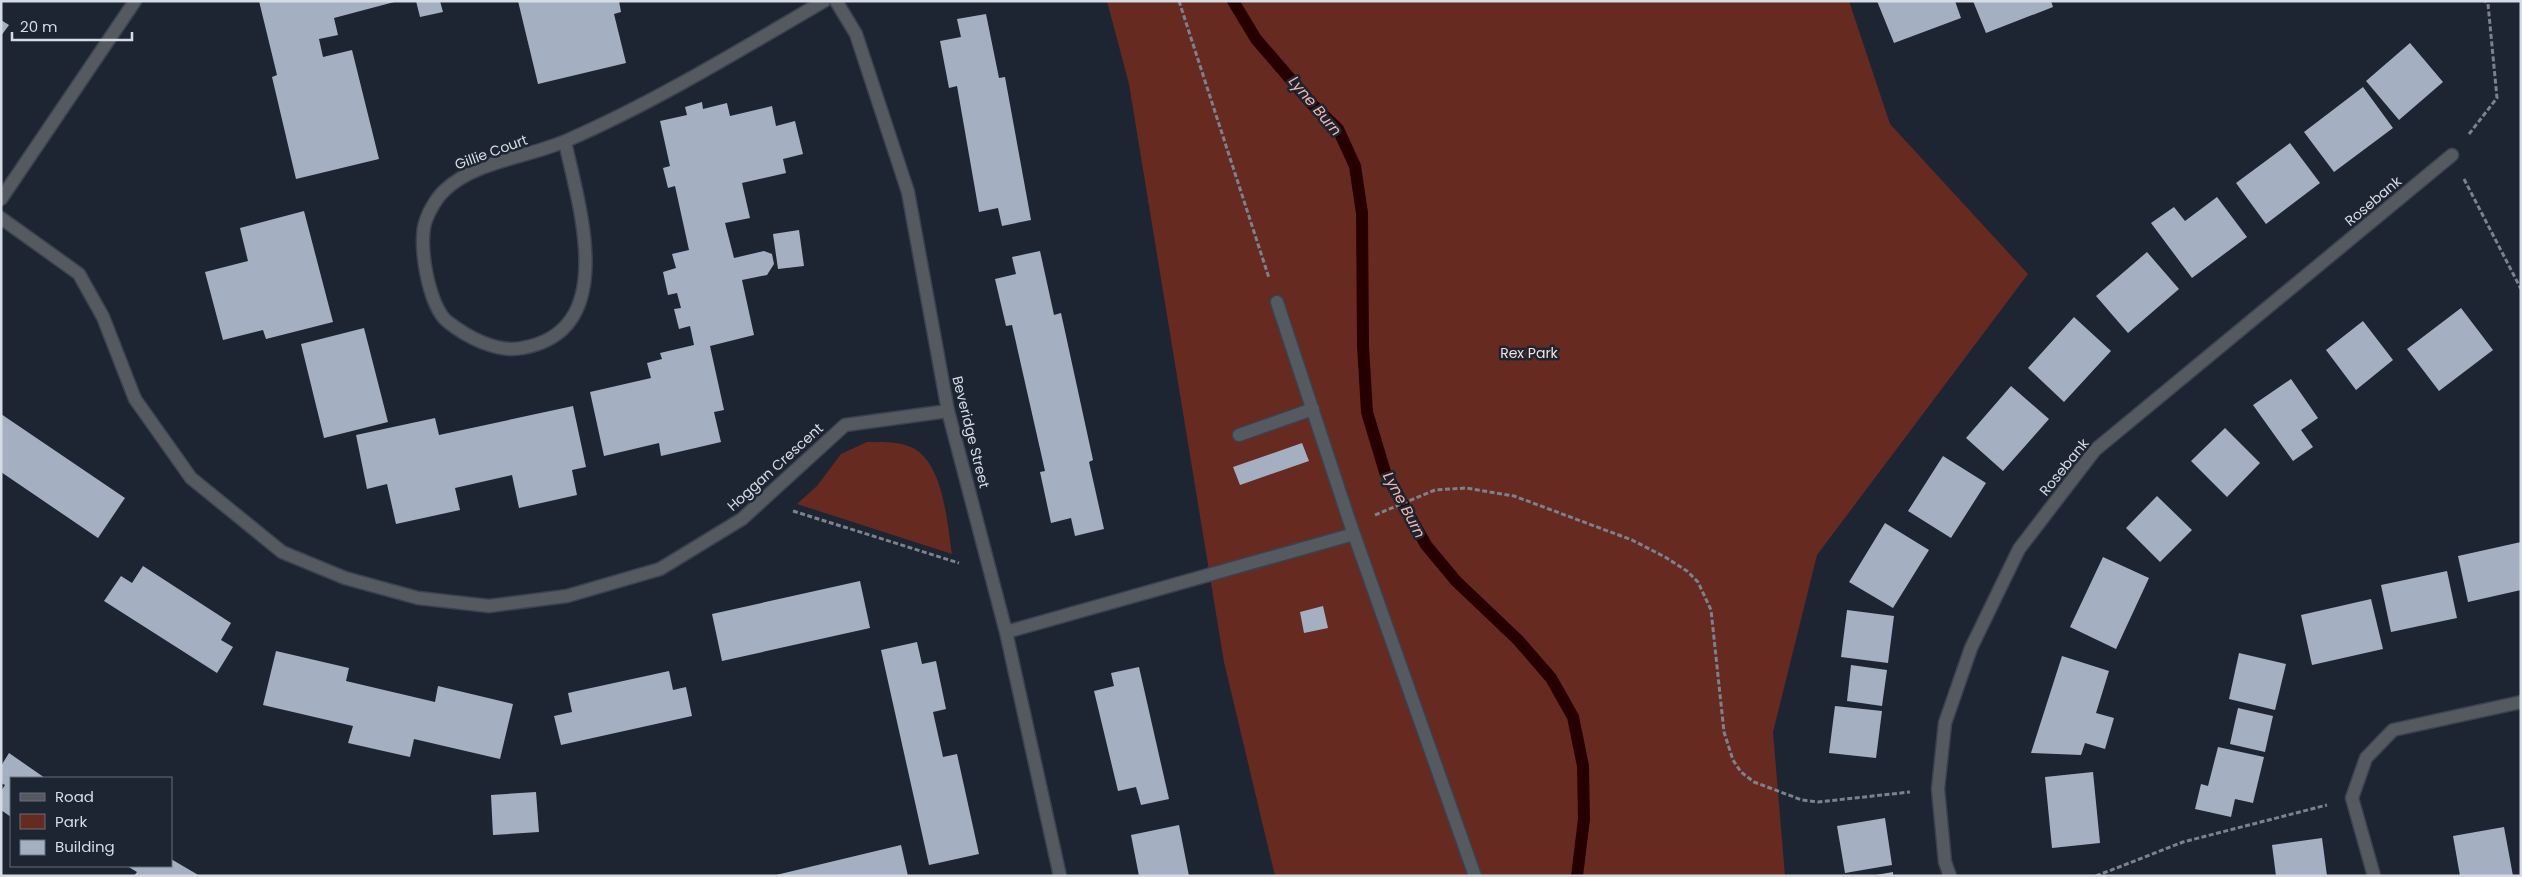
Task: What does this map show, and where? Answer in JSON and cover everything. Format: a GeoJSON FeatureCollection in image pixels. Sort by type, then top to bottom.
{"type":"FeatureCollection","features":[{"type":"Feature","properties":{"kind":"street"},"geometry":{"type":"LineString","coordinates":[[1,199],[135,1]]}},
{"type":"Feature","properties":{"kind":"street","name":"Gillie Court"},"geometry":{"type":"LineString","coordinates":[[565,142],[586,236],[585,276],[580,308],[560,332],[540,345],[512,350],[463,334],[441,316],[428,283],[424,248],[425,222],[442,192],[460,177],[565,142],[643,106],[824,1]]}},
{"type":"Feature","properties":{"kind":"street","name":"Beveridge Street"},"geometry":{"type":"LineString","coordinates":[[836,1],[856,34],[908,192],[948,410],[1006,632],[1060,876]]}},
{"type":"Feature","properties":{"kind":"street","name":"Rosebank"},"geometry":{"type":"LineString","coordinates":[[1950,876],[1945,862],[1938,789],[1945,723],[1971,648],[2019,549],[2095,450],[2452,155]]}},
{"type":"Feature","properties":{"kind":"street","name":"Hoggan Crescent"},"geometry":{"type":"LineString","coordinates":[[1,218],[79,274],[103,317],[135,399],[191,478],[282,552],[345,578],[418,598],[489,606],[567,596],[660,569],[742,519],[845,425],[948,410]]}},
{"type":"Feature","properties":{"kind":"street"},"geometry":{"type":"LineString","coordinates":[[1277,302],[1354,534],[1475,876]]}},
{"type":"Feature","properties":{"kind":"street"},"geometry":{"type":"LineString","coordinates":[[1239,435],[1313,409]]}},
{"type":"Feature","properties":{"kind":"street"},"geometry":{"type":"LineString","coordinates":[[1006,632],[1354,534]]}},
{"type":"Feature","properties":{"kind":"street"},"geometry":{"type":"LineString","coordinates":[[2374,876],[2352,798],[2366,758],[2394,730],[2521,702]]}},
{"type":"Feature","properties":{"kind":"path"},"geometry":{"type":"LineString","coordinates":[[1179,1],[1277,302]]}},
{"type":"Feature","properties":{"kind":"path"},"geometry":{"type":"LineString","coordinates":[[2485,1],[2488,4],[2497,98],[2452,155],[2521,289]]}},
{"type":"Feature","properties":{"kind":"path"},"geometry":{"type":"LineString","coordinates":[[1373,516],[1434,490],[1466,488],[1514,496],[1632,540],[1688,571],[1698,582],[1711,610],[1728,747],[1741,772],[1754,782],[1802,800],[1818,802],[1938,789]]}},
{"type":"Feature","properties":{"kind":"path"},"geometry":{"type":"LineString","coordinates":[[760,501],[990,572]]}},
{"type":"Feature","properties":{"kind":"path"},"geometry":{"type":"LineString","coordinates":[[2096,876],[2183,842],[2352,798]]}},
{"type":"Feature","properties":{"kind":"green space","name":"Rex Park"},"geometry":{"type":"Polygon","coordinates":[[[1107,1],[1849,1],[1890,124],[2028,274],[1817,555],[1773,732],[1785,876],[1275,876],[1224,662],[1129,84],[1107,1]]]}},
{"type":"Feature","properties":{"kind":"green space"},"geometry":{"type":"Polygon","coordinates":[[[867,442],[902,444],[913,448],[923,456],[938,481],[946,511],[952,554],[797,504],[817,486],[841,454],[867,442]]]}},
{"type":"Feature","properties":{"kind":"building"},"geometry":{"type":"Polygon","coordinates":[[[259,1],[398,1],[334,18],[338,35],[319,39],[323,57],[352,50],[379,159],[296,179],[272,77],[277,75],[259,1]]]}},
{"type":"Feature","properties":{"kind":"building"},"geometry":{"type":"Polygon","coordinates":[[[416,1],[440,1],[443,12],[420,17],[416,1]]]}},
{"type":"Feature","properties":{"kind":"building"},"geometry":{"type":"Polygon","coordinates":[[[518,1],[619,1],[621,12],[614,14],[626,63],[538,84],[518,1]]]}},
{"type":"Feature","properties":{"kind":"building"},"geometry":{"type":"Polygon","coordinates":[[[1877,1],[1955,1],[1961,18],[1894,43],[1877,1]]]}},
{"type":"Feature","properties":{"kind":"building"},"geometry":{"type":"Polygon","coordinates":[[[1973,1],[2051,1],[2053,7],[1986,33],[1973,1]]]}},
{"type":"Feature","properties":{"kind":"building"},"geometry":{"type":"Polygon","coordinates":[[[986,14],[999,78],[1005,77],[1031,220],[1002,226],[998,208],[979,212],[957,86],[949,88],[940,41],[961,37],[957,19],[986,14]]]}},
{"type":"Feature","properties":{"kind":"building"},"geometry":{"type":"Polygon","coordinates":[[[1,20],[9,25],[1,36],[1,20]]]}},
{"type":"Feature","properties":{"kind":"building"},"geometry":{"type":"Polygon","coordinates":[[[2410,43],[2443,82],[2399,120],[2366,81],[2410,43]]]}},
{"type":"Feature","properties":{"kind":"building"},"geometry":{"type":"Polygon","coordinates":[[[2363,87],[2393,128],[2334,172],[2304,132],[2363,87]]]}},
{"type":"Feature","properties":{"kind":"building"},"geometry":{"type":"Polygon","coordinates":[[[702,102],[703,109],[727,103],[730,116],[772,106],[776,126],[795,121],[803,154],[783,159],[786,173],[742,183],[750,218],[725,223],[734,258],[764,251],[772,254],[774,264],[767,275],[742,280],[754,335],[710,346],[724,410],[714,412],[721,442],[661,456],[659,443],[604,456],[590,392],[651,378],[647,363],[662,359],[660,353],[694,345],[690,326],[679,329],[674,309],[681,308],[677,293],[668,295],[663,272],[676,268],[672,254],[689,250],[675,186],[668,188],[663,168],[670,166],[660,121],[687,115],[685,107],[702,102]]]}},
{"type":"Feature","properties":{"kind":"building"},"geometry":{"type":"Polygon","coordinates":[[[2290,143],[2320,183],[2266,224],[2236,183],[2290,143]]]}},
{"type":"Feature","properties":{"kind":"building"},"geometry":{"type":"Polygon","coordinates":[[[2217,197],[2247,237],[2192,278],[2151,223],[2174,207],[2185,221],[2217,197]]]}},
{"type":"Feature","properties":{"kind":"building"},"geometry":{"type":"Polygon","coordinates":[[[304,211],[333,322],[266,339],[263,330],[223,340],[205,272],[248,261],[240,228],[304,211]]]}},
{"type":"Feature","properties":{"kind":"building"},"geometry":{"type":"Polygon","coordinates":[[[799,230],[804,266],[778,269],[773,234],[799,230]]]}},
{"type":"Feature","properties":{"kind":"building"},"geometry":{"type":"Polygon","coordinates":[[[1040,251],[1054,315],[1061,313],[1093,460],[1089,462],[1104,529],[1075,536],[1071,518],[1051,523],[1040,472],[1045,471],[1012,325],[1006,326],[995,279],[1016,274],[1012,257],[1040,251]]]}},
{"type":"Feature","properties":{"kind":"building"},"geometry":{"type":"Polygon","coordinates":[[[2147,252],[2179,289],[2128,333],[2096,296],[2147,252]]]}},
{"type":"Feature","properties":{"kind":"building"},"geometry":{"type":"Polygon","coordinates":[[[2461,308],[2493,350],[2439,391],[2407,349],[2461,308]]]}},
{"type":"Feature","properties":{"kind":"building"},"geometry":{"type":"Polygon","coordinates":[[[2074,317],[2111,351],[2064,402],[2028,368],[2074,317]]]}},
{"type":"Feature","properties":{"kind":"building"},"geometry":{"type":"Polygon","coordinates":[[[2363,321],[2393,360],[2356,390],[2326,350],[2363,321]]]}},
{"type":"Feature","properties":{"kind":"building"},"geometry":{"type":"Polygon","coordinates":[[[364,328],[388,422],[324,438],[301,344],[364,328]]]}},
{"type":"Feature","properties":{"kind":"building"},"geometry":{"type":"Polygon","coordinates":[[[2291,379],[2318,418],[2301,430],[2313,447],[2293,461],[2253,405],[2291,379]]]}},
{"type":"Feature","properties":{"kind":"building"},"geometry":{"type":"Polygon","coordinates":[[[2011,386],[2049,419],[2003,471],[1966,438],[2011,386]]]}},
{"type":"Feature","properties":{"kind":"building"},"geometry":{"type":"Polygon","coordinates":[[[573,406],[586,467],[572,470],[577,495],[519,508],[512,475],[455,488],[460,510],[396,524],[387,484],[367,489],[356,435],[435,418],[439,435],[573,406]]]}},
{"type":"Feature","properties":{"kind":"building"},"geometry":{"type":"Polygon","coordinates":[[[1,414],[125,498],[98,538],[1,472],[1,414]]]}},
{"type":"Feature","properties":{"kind":"building"},"geometry":{"type":"Polygon","coordinates":[[[2225,428],[2260,463],[2227,497],[2191,461],[2225,428]]]}},
{"type":"Feature","properties":{"kind":"building"},"geometry":{"type":"Polygon","coordinates":[[[1302,443],[1309,461],[1240,485],[1233,467],[1302,443]]]}},
{"type":"Feature","properties":{"kind":"building"},"geometry":{"type":"Polygon","coordinates":[[[1943,456],[1986,483],[1951,538],[1908,511],[1943,456]]]}},
{"type":"Feature","properties":{"kind":"building"},"geometry":{"type":"Polygon","coordinates":[[[2157,496],[2192,530],[2160,562],[2126,528],[2157,496]]]}},
{"type":"Feature","properties":{"kind":"building"},"geometry":{"type":"Polygon","coordinates":[[[1885,523],[1929,550],[1893,608],[1849,582],[1885,523]]]}},
{"type":"Feature","properties":{"kind":"building"},"geometry":{"type":"Polygon","coordinates":[[[2521,542],[2521,590],[2468,602],[2458,556],[2521,542]]]}},
{"type":"Feature","properties":{"kind":"building"},"geometry":{"type":"Polygon","coordinates":[[[2103,557],[2149,578],[2116,649],[2070,627],[2103,557]]]}},
{"type":"Feature","properties":{"kind":"building"},"geometry":{"type":"Polygon","coordinates":[[[143,566],[231,623],[221,640],[233,647],[217,673],[104,601],[121,576],[132,583],[143,566]]]}},
{"type":"Feature","properties":{"kind":"building"},"geometry":{"type":"Polygon","coordinates":[[[2447,571],[2457,618],[2391,632],[2381,585],[2447,571]]]}},
{"type":"Feature","properties":{"kind":"building"},"geometry":{"type":"Polygon","coordinates":[[[860,581],[870,628],[722,661],[712,614],[860,581]]]}},
{"type":"Feature","properties":{"kind":"building"},"geometry":{"type":"Polygon","coordinates":[[[2371,599],[2383,649],[2312,665],[2301,615],[2371,599]]]}},
{"type":"Feature","properties":{"kind":"building"},"geometry":{"type":"Polygon","coordinates":[[[1323,606],[1328,628],[1304,633],[1300,612],[1323,606]]]}},
{"type":"Feature","properties":{"kind":"building"},"geometry":{"type":"Polygon","coordinates":[[[1847,610],[1894,616],[1888,663],[1841,657],[1847,610]]]}},
{"type":"Feature","properties":{"kind":"building"},"geometry":{"type":"Polygon","coordinates":[[[917,642],[922,664],[936,661],[946,709],[933,712],[943,757],[957,754],[979,854],[929,865],[881,650],[917,642]]]}},
{"type":"Feature","properties":{"kind":"building"},"geometry":{"type":"Polygon","coordinates":[[[276,651],[349,668],[346,681],[435,702],[438,686],[513,704],[500,759],[414,739],[410,757],[348,743],[353,726],[263,705],[276,651]]]}},
{"type":"Feature","properties":{"kind":"building"},"geometry":{"type":"Polygon","coordinates":[[[2239,653],[2286,664],[2275,710],[2229,699],[2239,653]]]}},
{"type":"Feature","properties":{"kind":"building"},"geometry":{"type":"Polygon","coordinates":[[[2062,656],[2109,671],[2096,713],[2114,718],[2105,749],[2085,743],[2081,755],[2031,753],[2062,656]]]}},
{"type":"Feature","properties":{"kind":"building"},"geometry":{"type":"Polygon","coordinates":[[[1851,665],[1887,670],[1882,706],[1847,701],[1851,665]]]}},
{"type":"Feature","properties":{"kind":"building"},"geometry":{"type":"Polygon","coordinates":[[[1139,667],[1169,799],[1141,805],[1136,787],[1118,791],[1094,691],[1114,686],[1111,673],[1139,667]]]}},
{"type":"Feature","properties":{"kind":"building"},"geometry":{"type":"Polygon","coordinates":[[[669,671],[673,690],[686,687],[692,716],[561,745],[554,716],[572,712],[568,693],[669,671]]]}},
{"type":"Feature","properties":{"kind":"building"},"geometry":{"type":"Polygon","coordinates":[[[1835,706],[1882,711],[1876,758],[1829,753],[1835,706]]]}},
{"type":"Feature","properties":{"kind":"building"},"geometry":{"type":"Polygon","coordinates":[[[2238,708],[2273,716],[2265,752],[2230,744],[2238,708]]]}},
{"type":"Feature","properties":{"kind":"building"},"geometry":{"type":"Polygon","coordinates":[[[2218,747],[2264,757],[2253,803],[2235,799],[2231,817],[2195,809],[2201,784],[2208,786],[2218,747]]]}},
{"type":"Feature","properties":{"kind":"building"},"geometry":{"type":"Polygon","coordinates":[[[9,753],[44,777],[10,777],[10,816],[1,810],[1,791],[5,785],[1,783],[1,766],[9,753]]]}},
{"type":"Feature","properties":{"kind":"building"},"geometry":{"type":"Polygon","coordinates":[[[2093,772],[2100,843],[2052,848],[2045,777],[2093,772]]]}},
{"type":"Feature","properties":{"kind":"building"},"geometry":{"type":"Polygon","coordinates":[[[536,792],[539,832],[493,835],[491,795],[536,792]]]}},
{"type":"Feature","properties":{"kind":"building"},"geometry":{"type":"Polygon","coordinates":[[[1885,818],[1892,865],[1845,873],[1837,826],[1885,818]]]}},
{"type":"Feature","properties":{"kind":"building"},"geometry":{"type":"Polygon","coordinates":[[[1179,825],[1189,876],[1139,876],[1131,835],[1179,825]]]}},
{"type":"Feature","properties":{"kind":"building"},"geometry":{"type":"Polygon","coordinates":[[[2504,827],[2513,876],[2460,876],[2453,836],[2504,827]]]}},
{"type":"Feature","properties":{"kind":"building"},"geometry":{"type":"Polygon","coordinates":[[[2322,838],[2327,876],[2276,876],[2272,845],[2322,838]]]}},
{"type":"Feature","properties":{"kind":"building"},"geometry":{"type":"Polygon","coordinates":[[[901,845],[908,876],[776,875],[901,845]]]}},
{"type":"Feature","properties":{"kind":"building"},"geometry":{"type":"Polygon","coordinates":[[[172,860],[200,876],[134,876],[137,872],[129,867],[172,867],[172,860]]]}},
{"type":"Feature","properties":{"kind":"building"},"geometry":{"type":"Polygon","coordinates":[[[1893,872],[1893,876],[1876,876],[1876,875],[1893,872]]]}},
{"type":"Feature","properties":{"kind":"waterway","name":"Lyne Burn"},"geometry":{"type":"LineString","coordinates":[[1233,1],[1256,39],[1312,104],[1338,129],[1355,166],[1362,213],[1363,346],[1367,412],[1385,472],[1426,545],[1456,581],[1518,640],[1551,678],[1573,717],[1583,766],[1584,819],[1577,876]]}}]}
